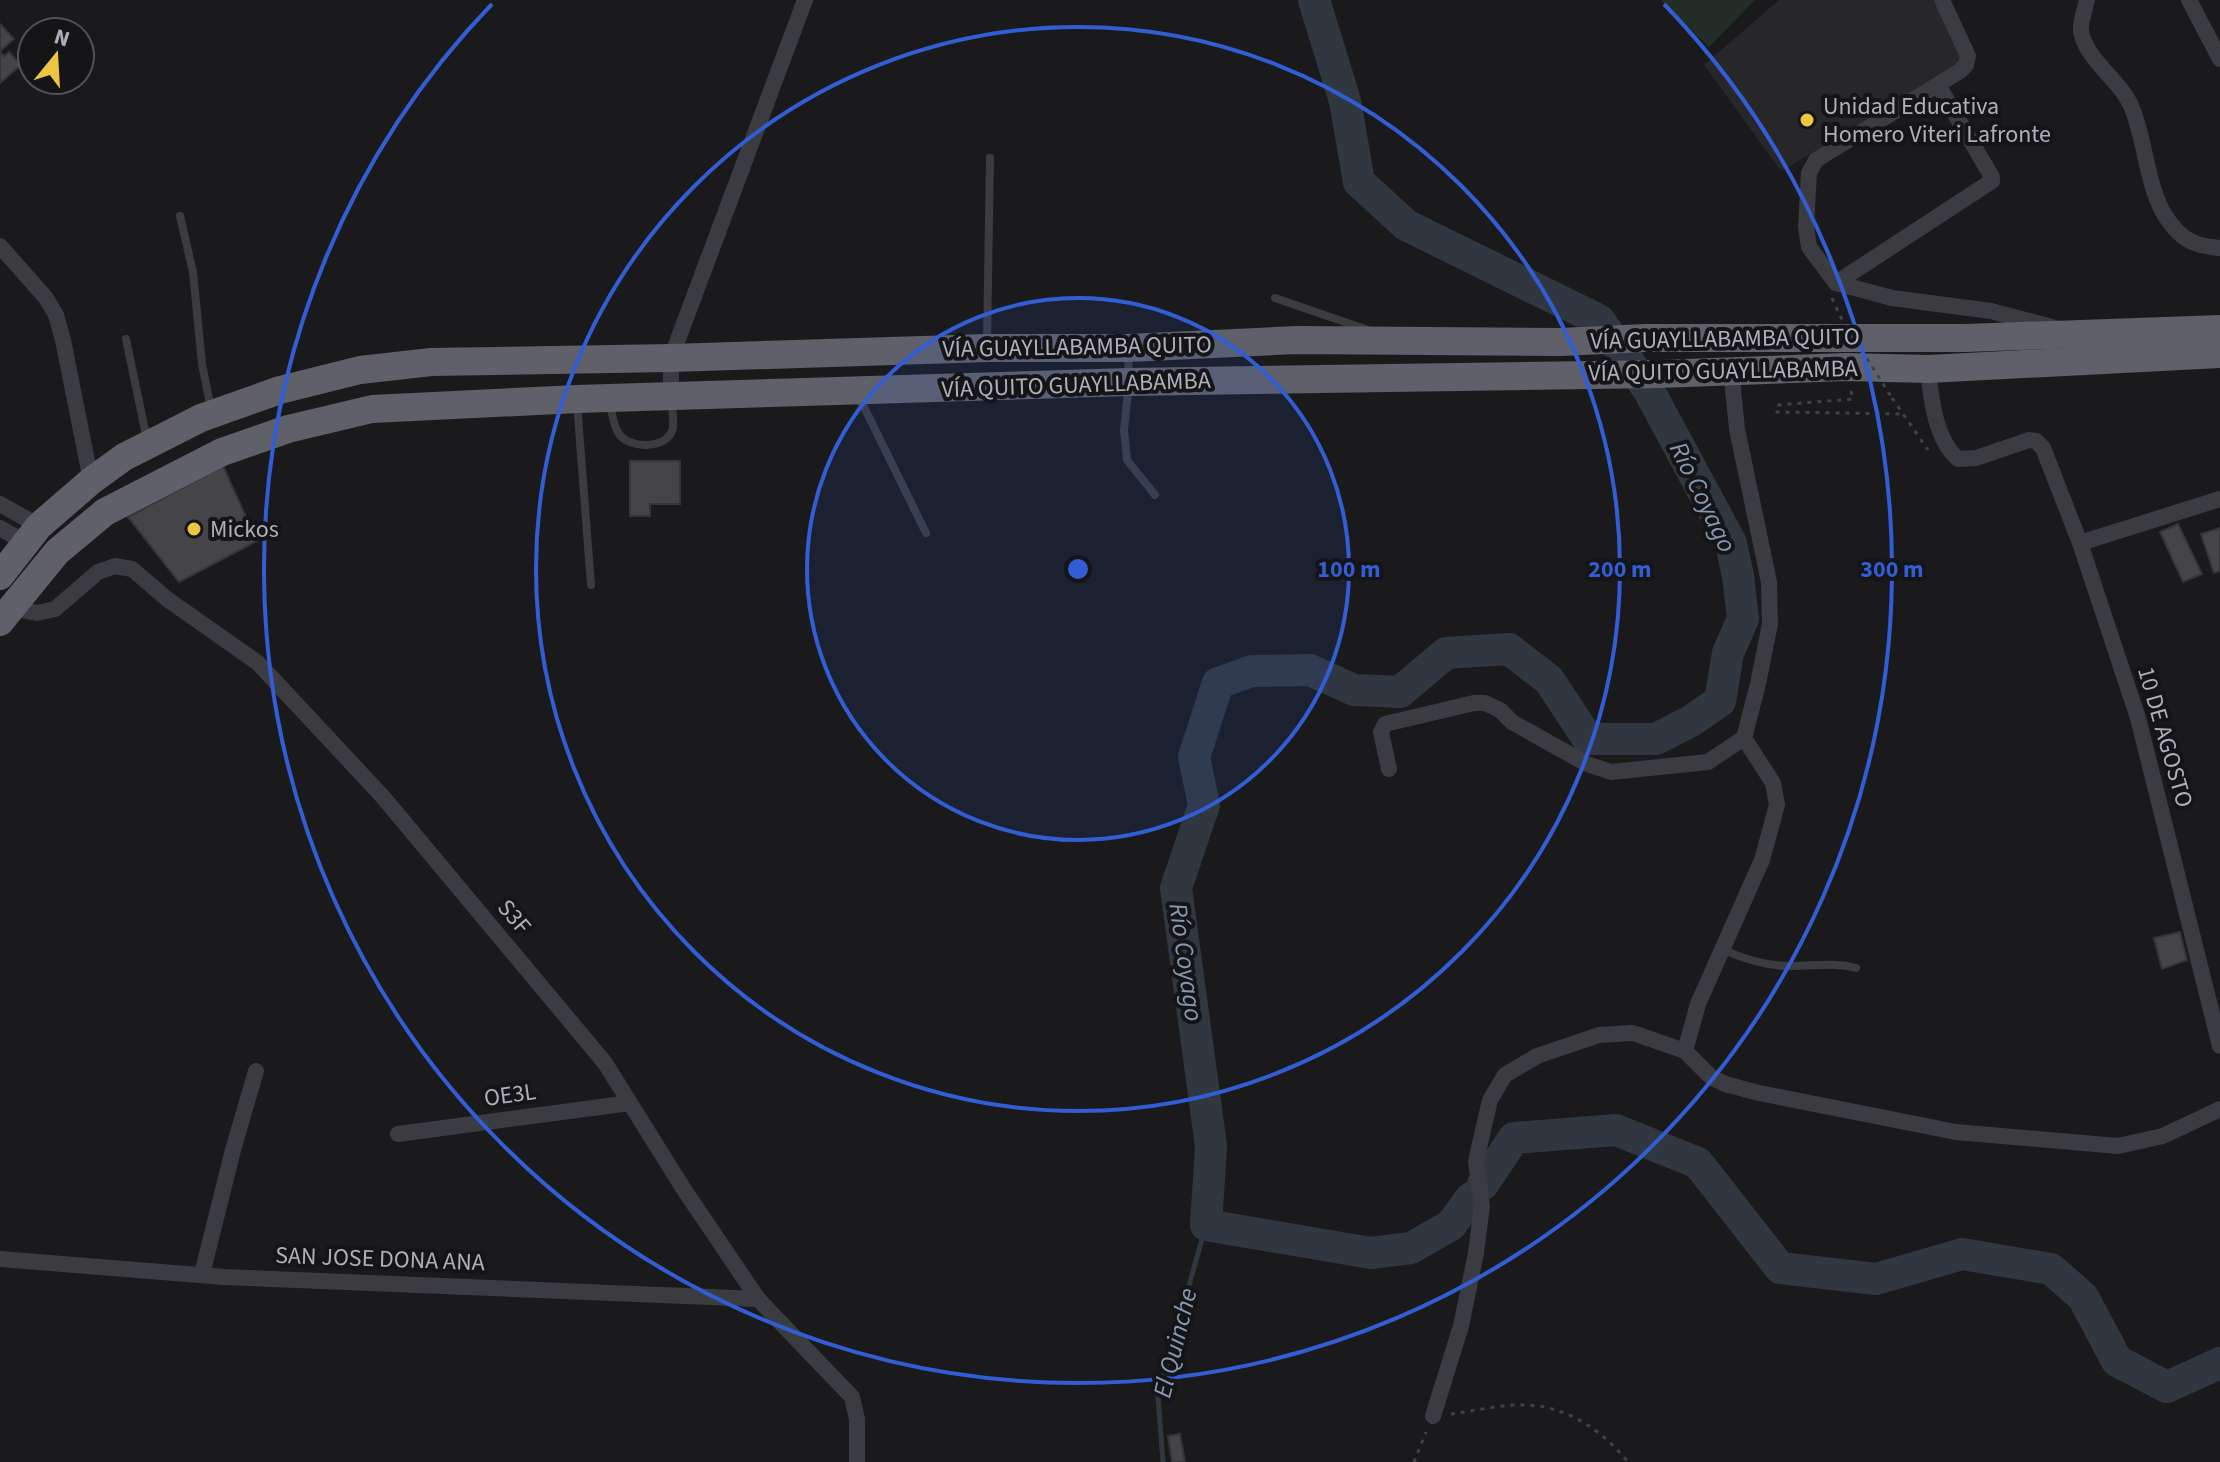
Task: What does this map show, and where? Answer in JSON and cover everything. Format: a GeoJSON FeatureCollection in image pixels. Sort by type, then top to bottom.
{"type":"FeatureCollection","features":[{"type":"Feature","properties":{"kind":"highway","name":"VÍA GUAYLLABAMBA QUITO"},"geometry":{"type":"LineString","coordinates":[[0,576],[21,532],[124,457],[148,445],[212,414],[280,390],[360,370],[431,362],[987,348],[1128,348],[1296,340],[1561,342],[1646,338],[1965,338],[2220,329]]}},
{"type":"Feature","properties":{"kind":"highway","name":"VÍA QUITO GUAYLLABAMBA"},"geometry":{"type":"LineString","coordinates":[[6,615],[57,552],[105,512],[222,452],[288,429],[372,409],[577,399],[1129,382],[1659,374],[1846,367],[1928,369],[2220,354]]}},
{"type":"Feature","properties":{"kind":"street"},"geometry":{"type":"LineString","coordinates":[[671,397],[671,358],[805,0]]}},
{"type":"Feature","properties":{"kind":"street"},"geometry":{"type":"LineString","coordinates":[[1942,0],[1968,56],[1966,65],[1816,160],[1809,173],[1806,227],[1809,247],[1836,283],[1892,298],[1991,311],[2077,334]]}},
{"type":"Feature","properties":{"kind":"street"},"geometry":{"type":"LineString","coordinates":[[2087,0],[2081,30],[2102,67],[2125,92],[2166,219],[2187,242],[2220,248]]}},
{"type":"Feature","properties":{"kind":"street"},"geometry":{"type":"LineString","coordinates":[[2189,0],[2220,59]]}},
{"type":"Feature","properties":{"kind":"street"},"geometry":{"type":"LineString","coordinates":[[1836,283],[1992,181],[1938,85]]}},
{"type":"Feature","properties":{"kind":"street"},"geometry":{"type":"LineString","coordinates":[[0,246],[46,298],[56,315],[91,481]]}},
{"type":"Feature","properties":{"kind":"street"},"geometry":{"type":"LineString","coordinates":[[1389,769],[1381,732],[1385,724],[1474,703],[1485,703],[1500,710],[1512,722],[1587,764],[1611,772],[1708,762],[1744,738],[1770,624],[1769,582],[1737,429],[1731,369]]}},
{"type":"Feature","properties":{"kind":"street"},"geometry":{"type":"LineString","coordinates":[[1928,369],[1931,400],[1946,445],[1958,459]]}},
{"type":"Feature","properties":{"kind":"street","name":"10 DE AGOSTO"},"geometry":{"type":"LineString","coordinates":[[1958,459],[1986,455],[2029,440],[2036,441],[2043,448],[2080,543],[2138,718],[2220,1046]]}},
{"type":"Feature","properties":{"kind":"street"},"geometry":{"type":"LineString","coordinates":[[2080,543],[2220,499]]}},
{"type":"Feature","properties":{"kind":"street"},"geometry":{"type":"LineString","coordinates":[[0,504],[21,532]]}},
{"type":"Feature","properties":{"kind":"street","name":"S3F"},"geometry":{"type":"LineString","coordinates":[[6,615],[55,609],[98,572],[115,566],[132,569],[167,599],[258,663],[383,797],[605,1063],[758,1299],[852,1397],[857,1419],[857,1462]]}},
{"type":"Feature","properties":{"kind":"street"},"geometry":{"type":"LineString","coordinates":[[1685,1051],[1698,1004],[1762,860],[1777,805],[1773,783],[1744,738]]}},
{"type":"Feature","properties":{"kind":"street"},"geometry":{"type":"LineString","coordinates":[[1433,1416],[1461,1326],[1476,1253],[1482,1206],[1476,1161],[1490,1100],[1505,1075],[1537,1056],[1599,1035],[1633,1033],[1685,1051],[1711,1077],[1725,1084],[1956,1132],[2118,1146],[2163,1136],[2220,1109]]}},
{"type":"Feature","properties":{"kind":"street"},"geometry":{"type":"LineString","coordinates":[[202,1274],[256,1071]]}},
{"type":"Feature","properties":{"kind":"street","name":"OE3L"},"geometry":{"type":"LineString","coordinates":[[398,1134],[630,1103]]}},
{"type":"Feature","properties":{"kind":"street","name":"SAN JOSE DONA ANA"},"geometry":{"type":"LineString","coordinates":[[0,1259],[202,1274],[758,1299]]}},
{"type":"Feature","properties":{"kind":"lane"},"geometry":{"type":"LineString","coordinates":[[987,348],[990,158]]}},
{"type":"Feature","properties":{"kind":"lane"},"geometry":{"type":"LineString","coordinates":[[180,216],[193,272],[202,364],[212,414]]}},
{"type":"Feature","properties":{"kind":"lane"},"geometry":{"type":"LineString","coordinates":[[1275,298],[1399,341]]}},
{"type":"Feature","properties":{"kind":"lane"},"geometry":{"type":"LineString","coordinates":[[126,339],[148,445]]}},
{"type":"Feature","properties":{"kind":"lane"},"geometry":{"type":"LineString","coordinates":[[1128,348],[1129,382],[1124,430],[1127,460],[1155,495]]}},
{"type":"Feature","properties":{"kind":"lane"},"geometry":{"type":"LineString","coordinates":[[853,391],[865,409],[926,533]]}},
{"type":"Feature","properties":{"kind":"lane"},"geometry":{"type":"LineString","coordinates":[[609,398],[613,420],[621,437],[631,442],[654,444],[664,441],[673,428],[671,397]]}},
{"type":"Feature","properties":{"kind":"lane"},"geometry":{"type":"LineString","coordinates":[[577,399],[591,585]]}},
{"type":"Feature","properties":{"kind":"lane"},"geometry":{"type":"LineString","coordinates":[[1722,949],[1743,959],[1787,966],[1837,963],[1856,968]]}},
{"type":"Feature","properties":{"kind":"path"},"geometry":{"type":"LineString","coordinates":[[1840,316],[1902,414],[1938,462],[1946,464],[1958,459]]}},
{"type":"Feature","properties":{"kind":"path"},"geometry":{"type":"LineString","coordinates":[[1846,367],[1853,399],[1777,405],[1777,412],[1902,414]]}},
{"type":"Feature","properties":{"kind":"path"},"geometry":{"type":"LineString","coordinates":[[1414,1462],[1433,1416],[1526,1405],[1561,1411],[1593,1427],[1628,1462]]}},
{"type":"Feature","properties":{"kind":"shaded area"},"geometry":{"type":"Polygon","coordinates":[[[1661,0],[1755,0],[1709,47],[1661,0]]]}},
{"type":"Feature","properties":{"kind":"shaded area","name":"Unidad Educativa Homero Viteri Lafronte"},"geometry":{"type":"Polygon","coordinates":[[[1779,0],[1933,0],[1964,58],[1959,69],[1781,171],[1704,65],[1779,0]]]}},
{"type":"Feature","properties":{"kind":"building"},"geometry":{"type":"Polygon","coordinates":[[[0,24],[14,39],[0,51],[0,24]]]}},
{"type":"Feature","properties":{"kind":"building"},"geometry":{"type":"Polygon","coordinates":[[[0,51],[4,56],[9,52],[16,60],[16,69],[0,83],[0,51]]]}},
{"type":"Feature","properties":{"kind":"building"},"geometry":{"type":"Polygon","coordinates":[[[630,461],[680,461],[680,504],[650,504],[650,516],[630,516],[630,461]]]}},
{"type":"Feature","properties":{"kind":"building","name":"Mickos"},"geometry":{"type":"Polygon","coordinates":[[[223,466],[257,541],[179,582],[128,517],[223,466]]]}},
{"type":"Feature","properties":{"kind":"building"},"geometry":{"type":"Polygon","coordinates":[[[2178,524],[2202,574],[2183,582],[2160,532],[2178,524]]]}},
{"type":"Feature","properties":{"kind":"building"},"geometry":{"type":"Polygon","coordinates":[[[2220,528],[2220,571],[2214,573],[2201,534],[2220,528]]]}},
{"type":"Feature","properties":{"kind":"building"},"geometry":{"type":"Polygon","coordinates":[[[2180,932],[2187,960],[2162,969],[2154,938],[2180,932]]]}},
{"type":"Feature","properties":{"kind":"building"},"geometry":{"type":"Polygon","coordinates":[[[1180,1434],[1185,1462],[1172,1462],[1168,1436],[1180,1434]]]}},
{"type":"Feature","properties":{"kind":"waterway","name":"Río Coyago"},"geometry":{"type":"LineString","coordinates":[[1314,0],[1345,101],[1359,182],[1406,225],[1599,320],[1648,389],[1731,543],[1738,576],[1743,619],[1728,653],[1720,701],[1656,739],[1588,739],[1549,680],[1509,649],[1446,653],[1400,692],[1354,690],[1310,670],[1252,671],[1218,683],[1194,757],[1204,805],[1176,888],[1211,1146],[1206,1225],[1371,1253],[1411,1248],[1451,1225],[1471,1198]]}},
{"type":"Feature","properties":{"kind":"waterway","name":"Río Coyago"},"geometry":{"type":"LineString","coordinates":[[1483,1184],[1514,1138],[1616,1130],[1698,1163],[1780,1268],[1876,1279],[1962,1254],[2051,1269],[2083,1297],[2117,1361],[2167,1387],[2220,1363]]}},
{"type":"Feature","properties":{"kind":"waterway","name":"El Quinche"},"geometry":{"type":"LineString","coordinates":[[1163,1462],[1158,1396],[1206,1225]]}},
{"type":"Feature","properties":{"kind":"place","name":"Unidad Educativa Homero Viteri Lafronte"},"geometry":{"type":"Point","coordinates":[1807,120]}},
{"type":"Feature","properties":{"kind":"place","name":"Mickos"},"geometry":{"type":"Point","coordinates":[194,529]}}]}
